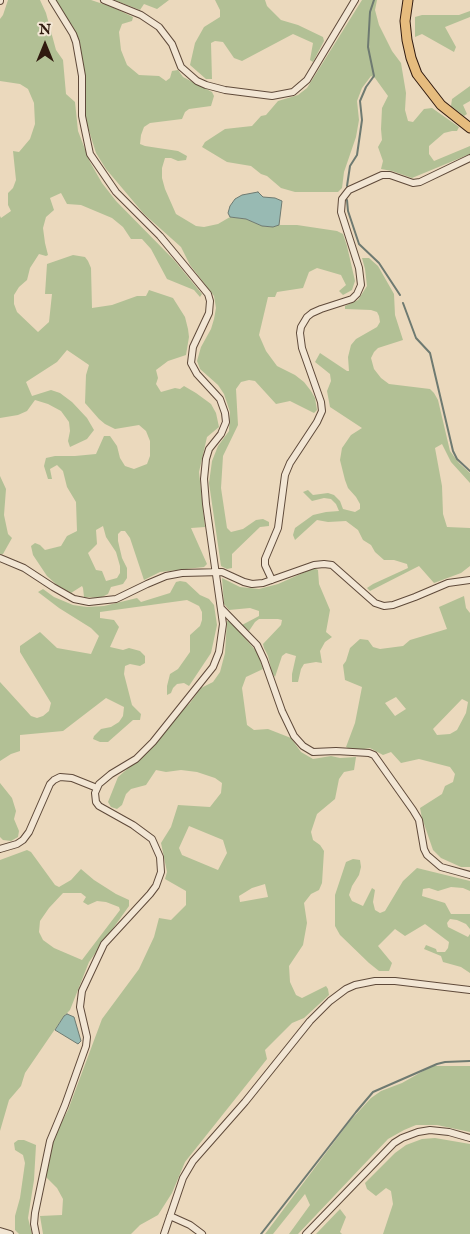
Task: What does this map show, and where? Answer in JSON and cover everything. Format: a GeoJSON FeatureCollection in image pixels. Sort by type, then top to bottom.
{"type":"FeatureCollection","features":[{"type":"Feature","properties":{"kind":"main road"},"geometry":{"type":"LineString","coordinates":[[408,0],[405,21],[407,40],[411,58],[418,74],[441,105],[470,128]]}},
{"type":"Feature","properties":{"kind":"street"},"geometry":{"type":"LineString","coordinates":[[36,1234],[34,1224],[50,1141],[65,1105],[88,1037],[80,1007],[82,991],[104,944],[150,894],[156,886],[161,872],[160,857],[152,839],[133,825],[99,806],[95,797],[97,788],[111,774],[143,753],[213,667],[220,652],[223,624],[206,512],[204,479],[209,449],[224,428],[226,422],[220,399],[197,374],[191,363],[193,347],[208,317],[210,301],[205,290],[160,236],[116,192],[90,154],[82,116],[82,76],[76,42],[52,0]]}},
{"type":"Feature","properties":{"kind":"street"},"geometry":{"type":"LineString","coordinates":[[104,0],[141,15],[159,27],[172,44],[181,67],[197,80],[206,85],[225,90],[272,96],[293,92],[307,80],[355,0]]}},
{"type":"Feature","properties":{"kind":"street"},"geometry":{"type":"LineString","coordinates":[[272,580],[265,565],[265,558],[278,528],[285,475],[290,463],[317,422],[322,411],[321,402],[302,348],[301,327],[307,317],[321,309],[352,299],[358,294],[361,285],[359,268],[341,212],[342,199],[348,190],[382,175],[390,175],[413,183],[420,182],[470,158]]}},
{"type":"Feature","properties":{"kind":"street"},"geometry":{"type":"LineString","coordinates":[[0,558],[24,568],[74,599],[89,602],[116,599],[166,576],[182,573],[222,572],[252,584],[272,580],[314,565],[332,564],[375,603],[384,606],[393,605],[448,583],[470,580]]}},
{"type":"Feature","properties":{"kind":"street"},"geometry":{"type":"LineString","coordinates":[[220,607],[257,645],[282,711],[294,736],[303,746],[312,752],[336,751],[374,755],[414,810],[419,820],[424,849],[427,855],[441,867],[470,875]]}},
{"type":"Feature","properties":{"kind":"street"},"geometry":{"type":"LineString","coordinates":[[0,850],[23,840],[29,832],[50,784],[54,780],[60,777],[72,778],[97,788]]}},
{"type":"Feature","properties":{"kind":"street"},"geometry":{"type":"LineString","coordinates":[[164,1234],[183,1178],[192,1161],[244,1102],[310,1021],[338,994],[365,982],[385,980],[470,990]]}},
{"type":"Feature","properties":{"kind":"street"},"geometry":{"type":"LineString","coordinates":[[306,1234],[394,1143],[402,1138],[430,1130],[448,1132],[470,1138]]}},
{"type":"Feature","properties":{"kind":"street"},"geometry":{"type":"LineString","coordinates":[[170,1216],[190,1225],[202,1234]]}},
{"type":"Feature","properties":{"kind":"street"},"geometry":{"type":"LineString","coordinates":[[0,1231],[10,1234]]}},
{"type":"Feature","properties":{"kind":"green space"},"geometry":{"type":"Polygon","coordinates":[[[8,0],[40,0],[46,13],[56,50],[63,60],[66,94],[75,102],[78,131],[90,162],[102,183],[116,201],[174,260],[202,294],[200,297],[194,290],[167,279],[151,249],[142,239],[131,239],[123,227],[112,218],[81,205],[67,204],[61,193],[50,198],[54,210],[46,217],[43,228],[48,255],[39,254],[30,268],[27,280],[14,295],[14,304],[17,312],[38,332],[49,322],[52,294],[45,294],[47,264],[73,255],[85,257],[91,268],[92,308],[112,305],[137,296],[146,296],[149,290],[173,298],[185,317],[188,329],[189,337],[186,355],[168,361],[156,370],[158,378],[156,384],[161,392],[175,388],[180,389],[184,386],[196,393],[211,404],[216,413],[219,427],[207,437],[199,472],[205,527],[191,528],[207,564],[204,567],[160,572],[144,580],[130,538],[125,531],[121,531],[118,534],[118,541],[122,558],[127,568],[127,578],[123,584],[111,587],[108,594],[100,598],[84,597],[82,586],[71,593],[57,585],[47,576],[33,555],[31,546],[35,543],[45,550],[61,546],[67,536],[77,531],[76,502],[67,487],[63,471],[57,465],[50,469],[52,479],[48,479],[44,466],[46,458],[96,454],[104,436],[110,436],[117,446],[120,458],[125,466],[134,469],[147,464],[150,456],[150,441],[146,431],[139,425],[115,429],[99,419],[85,403],[86,375],[89,365],[67,350],[57,362],[26,382],[32,396],[51,390],[60,393],[72,402],[87,418],[94,430],[87,439],[70,447],[68,441],[69,422],[61,411],[35,400],[27,411],[18,415],[0,418],[0,216],[1,218],[11,211],[8,205],[8,193],[13,188],[16,180],[13,151],[19,152],[30,139],[35,124],[34,103],[28,89],[20,84],[0,81],[0,19],[8,0]],[[103,526],[96,530],[97,544],[88,553],[96,570],[102,571],[106,581],[117,578],[120,573],[120,566],[116,552],[106,537],[103,526]]]}},
{"type":"Feature","properties":{"kind":"green space"},"geometry":{"type":"Polygon","coordinates":[[[53,0],[91,0],[133,17],[132,21],[122,24],[119,32],[121,50],[127,65],[139,75],[159,76],[166,81],[170,78],[172,71],[178,70],[183,77],[212,92],[214,96],[211,106],[189,109],[185,112],[182,119],[150,123],[144,127],[141,135],[140,144],[178,151],[187,156],[186,160],[178,161],[165,158],[162,168],[165,189],[176,214],[196,226],[204,227],[218,224],[230,217],[246,219],[262,226],[297,225],[337,231],[343,234],[347,246],[355,281],[352,290],[343,295],[339,291],[346,285],[341,275],[317,268],[309,272],[303,288],[277,292],[275,297],[268,297],[259,335],[266,351],[277,366],[295,375],[311,391],[315,398],[317,410],[314,413],[290,401],[276,404],[255,381],[241,382],[236,389],[238,425],[223,456],[221,488],[227,528],[231,532],[243,529],[256,520],[263,519],[269,522],[269,526],[260,527],[232,554],[232,568],[227,569],[221,566],[209,483],[212,461],[218,446],[229,431],[230,412],[224,394],[218,385],[200,369],[197,361],[201,347],[214,319],[216,308],[214,296],[190,265],[181,247],[144,214],[106,169],[96,153],[86,121],[86,94],[80,43],[72,25],[53,0]]]}},
{"type":"Feature","properties":{"kind":"green space"},"geometry":{"type":"Polygon","coordinates":[[[114,0],[169,0],[157,9],[144,4],[140,10],[114,0]]]}},
{"type":"Feature","properties":{"kind":"green space"},"geometry":{"type":"Polygon","coordinates":[[[215,0],[265,0],[267,6],[281,20],[298,25],[323,37],[324,41],[313,62],[310,60],[313,43],[293,34],[242,61],[234,58],[223,42],[215,41],[211,43],[212,79],[206,79],[190,65],[195,43],[204,27],[220,17],[220,10],[215,0]]]}},
{"type":"Feature","properties":{"kind":"green space"},"geometry":{"type":"Polygon","coordinates":[[[362,0],[377,0],[375,10],[379,25],[392,51],[401,63],[406,93],[405,110],[408,121],[413,122],[424,109],[432,108],[459,127],[457,131],[444,133],[429,146],[429,154],[434,161],[470,146],[470,154],[412,178],[381,169],[383,161],[378,147],[382,140],[382,108],[388,96],[375,78],[371,76],[362,88],[357,101],[359,120],[356,137],[344,172],[342,188],[338,192],[295,192],[281,188],[251,166],[227,162],[202,147],[205,142],[225,129],[252,126],[261,116],[266,115],[278,101],[298,95],[307,88],[362,0]]]}},
{"type":"Feature","properties":{"kind":"green space"},"geometry":{"type":"Polygon","coordinates":[[[470,11],[470,17],[445,27],[456,47],[454,52],[422,34],[415,37],[415,17],[422,15],[459,15],[470,11]]]}},
{"type":"Feature","properties":{"kind":"green space"},"geometry":{"type":"Polygon","coordinates":[[[470,86],[470,101],[463,105],[467,114],[464,116],[451,106],[452,99],[470,86]]]}},
{"type":"Feature","properties":{"kind":"green space"},"geometry":{"type":"Polygon","coordinates":[[[362,258],[369,258],[378,266],[394,294],[395,315],[403,340],[378,348],[374,352],[371,358],[374,369],[389,384],[430,389],[434,393],[438,400],[450,451],[470,473],[470,483],[451,462],[442,444],[435,448],[442,486],[443,514],[447,527],[470,528],[470,566],[461,573],[434,583],[419,566],[370,591],[367,588],[408,568],[407,564],[394,560],[384,560],[375,552],[371,545],[363,540],[358,530],[346,521],[328,522],[317,520],[295,540],[293,535],[295,528],[313,515],[339,511],[331,499],[324,498],[312,501],[303,492],[308,490],[313,495],[328,493],[334,495],[340,501],[343,509],[355,512],[360,509],[360,504],[356,497],[348,488],[340,460],[342,448],[351,435],[362,428],[330,407],[327,391],[331,381],[330,374],[315,362],[320,353],[349,371],[348,357],[351,345],[356,339],[377,327],[380,322],[377,312],[345,309],[345,306],[358,300],[367,286],[362,258]]]}},
{"type":"Feature","properties":{"kind":"green space"},"geometry":{"type":"Polygon","coordinates":[[[0,476],[6,489],[4,515],[8,534],[12,538],[3,554],[0,554],[0,476]]]}},
{"type":"Feature","properties":{"kind":"green space"},"geometry":{"type":"Polygon","coordinates":[[[314,568],[318,570],[319,584],[330,610],[326,632],[332,637],[325,642],[320,651],[322,663],[304,664],[298,682],[292,682],[296,656],[286,653],[282,656],[275,677],[263,644],[281,625],[282,620],[259,619],[249,631],[242,625],[259,616],[259,611],[250,608],[229,610],[224,604],[222,578],[240,587],[259,589],[278,584],[314,568]]]}},
{"type":"Feature","properties":{"kind":"green space"},"geometry":{"type":"Polygon","coordinates":[[[176,582],[186,582],[200,595],[209,599],[214,605],[217,625],[211,653],[189,686],[184,683],[177,684],[171,693],[167,695],[170,674],[178,669],[190,652],[190,635],[200,626],[202,612],[199,606],[187,600],[100,612],[100,618],[114,620],[119,627],[110,647],[123,650],[129,648],[140,651],[145,656],[145,663],[140,666],[130,664],[125,666],[124,674],[132,705],[141,714],[140,720],[133,720],[108,742],[100,742],[93,739],[101,729],[111,727],[119,722],[123,716],[124,707],[106,698],[63,731],[20,735],[20,751],[0,761],[0,682],[31,716],[37,718],[43,716],[49,711],[51,703],[20,652],[20,646],[40,632],[57,648],[91,654],[99,636],[91,628],[38,592],[43,589],[54,597],[73,605],[87,607],[104,606],[137,598],[141,602],[170,593],[176,582]]]}},
{"type":"Feature","properties":{"kind":"green space"},"geometry":{"type":"Polygon","coordinates":[[[464,596],[466,608],[470,613],[470,867],[461,867],[441,858],[433,850],[420,808],[442,794],[445,786],[453,782],[455,774],[450,767],[419,759],[401,763],[391,752],[383,755],[370,748],[358,750],[346,747],[355,723],[362,687],[345,680],[343,665],[350,648],[360,639],[368,640],[373,647],[380,649],[403,646],[410,640],[447,629],[439,607],[464,596]],[[396,697],[385,703],[395,716],[406,709],[396,697]],[[462,699],[433,729],[437,735],[450,734],[457,730],[466,713],[468,702],[462,699]]]}},
{"type":"Feature","properties":{"kind":"green space"},"geometry":{"type":"Polygon","coordinates":[[[227,621],[230,621],[258,653],[263,669],[246,677],[242,688],[247,725],[254,730],[268,729],[291,738],[301,752],[313,759],[331,756],[340,758],[356,757],[354,770],[344,772],[339,779],[335,799],[317,814],[311,832],[313,840],[324,851],[322,883],[319,890],[311,894],[304,903],[307,923],[303,945],[289,966],[290,982],[296,995],[302,998],[326,986],[329,995],[304,1018],[292,1023],[265,1050],[267,1059],[185,1162],[172,1193],[158,1215],[140,1225],[131,1234],[43,1234],[40,1216],[62,1215],[63,1199],[57,1188],[46,1177],[50,1152],[102,1019],[139,969],[154,937],[159,918],[171,920],[186,905],[186,891],[165,879],[167,872],[161,843],[171,827],[178,805],[210,807],[221,793],[222,783],[215,778],[197,772],[181,770],[166,772],[156,770],[146,785],[131,789],[126,794],[122,805],[117,809],[111,807],[108,802],[118,777],[147,752],[201,688],[213,682],[220,672],[225,653],[227,621]],[[189,826],[179,848],[182,855],[218,870],[227,853],[223,840],[189,826]],[[265,884],[252,888],[239,896],[240,902],[268,897],[265,884]]]}},
{"type":"Feature","properties":{"kind":"green space"},"geometry":{"type":"Polygon","coordinates":[[[0,783],[12,798],[16,811],[14,819],[19,831],[18,837],[11,841],[3,840],[0,837],[0,783]]]}},
{"type":"Feature","properties":{"kind":"green space"},"geometry":{"type":"Polygon","coordinates":[[[27,850],[31,852],[55,885],[59,887],[71,880],[81,869],[94,880],[129,900],[129,906],[89,962],[70,1010],[25,1073],[21,1086],[9,1100],[0,1131],[0,860],[27,850]],[[63,893],[40,921],[39,932],[43,940],[54,948],[82,960],[120,910],[119,907],[106,902],[97,901],[88,905],[83,902],[86,897],[81,893],[63,893]]]}},
{"type":"Feature","properties":{"kind":"green space"},"geometry":{"type":"Polygon","coordinates":[[[353,859],[360,860],[361,867],[349,895],[352,901],[363,906],[372,888],[375,890],[373,902],[375,910],[380,913],[385,911],[403,881],[417,868],[470,881],[470,891],[451,887],[438,891],[429,888],[423,889],[422,896],[445,903],[451,914],[470,914],[470,929],[466,924],[457,920],[450,919],[447,923],[448,927],[468,937],[470,934],[470,973],[461,967],[443,962],[441,956],[424,949],[426,945],[436,949],[437,952],[445,952],[449,942],[425,924],[405,936],[395,929],[378,946],[392,963],[389,971],[379,971],[340,935],[335,926],[335,895],[346,862],[353,859]]]}},
{"type":"Feature","properties":{"kind":"green space"},"geometry":{"type":"Polygon","coordinates":[[[432,1066],[470,1066],[470,1132],[437,1125],[416,1125],[404,1130],[388,1139],[298,1234],[289,1234],[310,1205],[305,1194],[273,1234],[265,1234],[350,1121],[371,1098],[381,1091],[402,1083],[432,1066]]]}},
{"type":"Feature","properties":{"kind":"green space"},"geometry":{"type":"Polygon","coordinates":[[[435,1138],[470,1144],[470,1234],[383,1234],[393,1204],[391,1191],[386,1188],[376,1196],[367,1189],[365,1183],[395,1153],[406,1145],[422,1139],[435,1138]]]}},
{"type":"Feature","properties":{"kind":"green space"},"geometry":{"type":"Polygon","coordinates":[[[18,1140],[24,1140],[36,1145],[34,1180],[28,1218],[32,1234],[19,1234],[15,1230],[15,1216],[20,1198],[25,1163],[23,1155],[15,1150],[14,1143],[18,1140]]]}},
{"type":"Feature","properties":{"kind":"green space"},"geometry":{"type":"Polygon","coordinates":[[[340,1209],[346,1217],[340,1232],[342,1234],[316,1234],[340,1209]]]}},
{"type":"Feature","properties":{"kind":"water"},"geometry":{"type":"Polygon","coordinates":[[[258,192],[263,197],[282,201],[279,225],[273,227],[262,226],[246,219],[230,217],[228,213],[235,199],[242,195],[258,192]]]}},
{"type":"Feature","properties":{"kind":"water"},"geometry":{"type":"Polygon","coordinates":[[[67,1014],[74,1017],[81,1041],[78,1044],[55,1030],[67,1014]]]}},
{"type":"Feature","properties":{"kind":"waterway"},"geometry":{"type":"LineString","coordinates":[[347,186],[350,166],[357,155],[362,120],[360,101],[366,87],[374,76],[368,47],[370,12],[374,0]]}},
{"type":"Feature","properties":{"kind":"waterway"},"geometry":{"type":"LineString","coordinates":[[347,200],[348,211],[359,244],[379,263],[400,295]]}},
{"type":"Feature","properties":{"kind":"waterway"},"geometry":{"type":"LineString","coordinates":[[403,303],[416,338],[430,353],[453,451],[457,459],[470,471]]}},
{"type":"Feature","properties":{"kind":"waterway"},"geometry":{"type":"LineString","coordinates":[[261,1234],[373,1092],[437,1064],[470,1061]]}}]}
